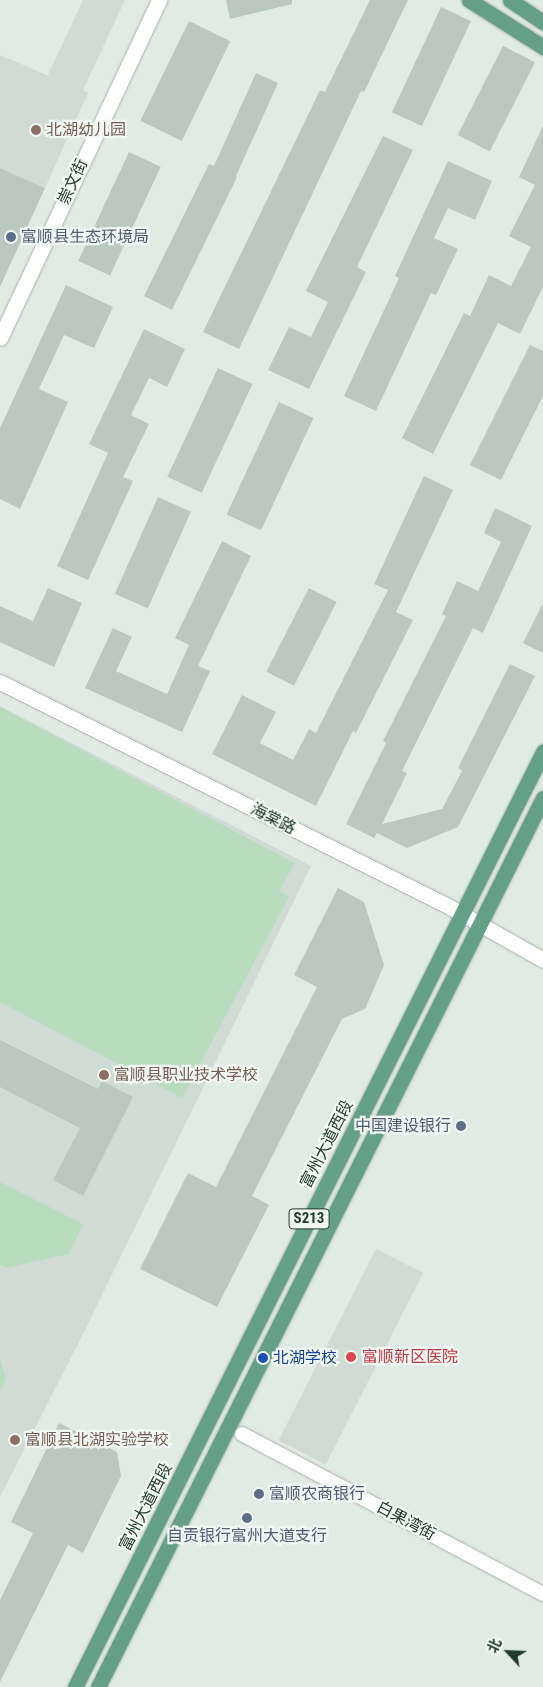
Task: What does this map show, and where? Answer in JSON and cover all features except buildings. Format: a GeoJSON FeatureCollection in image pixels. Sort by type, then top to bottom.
{"type":"FeatureCollection","features":[{"type":"Feature","properties":{"kind":"main road"},"geometry":{"type":"LineString","coordinates":[[469,0],[543,47]]}},
{"type":"Feature","properties":{"kind":"main road"},"geometry":{"type":"LineString","coordinates":[[510,0],[543,22]]}},
{"type":"Feature","properties":{"kind":"main road","name":"富州大道西段"},"geometry":{"type":"LineString","coordinates":[[75,1687],[543,752]]}},
{"type":"Feature","properties":{"kind":"main road","name":"S213"},"geometry":{"type":"LineString","coordinates":[[98,1687],[543,798]]}},
{"type":"Feature","properties":{"kind":"street","name":"崇文街"},"geometry":{"type":"LineString","coordinates":[[0,338],[159,0]]}},
{"type":"Feature","properties":{"kind":"street","name":"海棠路"},"geometry":{"type":"LineString","coordinates":[[0,682],[462,914],[543,960]]}},
{"type":"Feature","properties":{"kind":"street","name":"白果湾街"},"geometry":{"type":"LineString","coordinates":[[242,1434],[543,1594]]}},
{"type":"Feature","properties":{"kind":"shaded area","name":"北湖幼儿园"},"geometry":{"type":"Polygon","coordinates":[[[83,0],[125,0],[83,90],[88,93],[45,188],[0,168],[0,55],[68,84],[48,75],[83,0]]]}},
{"type":"Feature","properties":{"kind":"shaded area","name":"富顺县职业技术学校"},"geometry":{"type":"Polygon","coordinates":[[[0,706],[311,866],[85,1330],[0,1497],[0,706]]]}},
{"type":"Feature","properties":{"kind":"shaded area","name":"富顺新区医院"},"geometry":{"type":"Polygon","coordinates":[[[376,1249],[423,1273],[326,1465],[278,1441],[376,1249]]]}},
{"type":"Feature","properties":{"kind":"green space","name":"富顺县职业技术学校"},"geometry":{"type":"Polygon","coordinates":[[[0,707],[295,863],[279,891],[289,897],[182,1098],[0,1002],[0,707]]]}},
{"type":"Feature","properties":{"kind":"green space"},"geometry":{"type":"Polygon","coordinates":[[[0,1182],[83,1224],[69,1254],[5,1268],[0,1265],[0,1182]]]}},
{"type":"Feature","properties":{"kind":"green space"},"geometry":{"type":"Polygon","coordinates":[[[0,1358],[6,1379],[0,1391],[0,1358]]]}},
{"type":"Feature","properties":{"kind":"place","name":"北湖幼儿园"},"geometry":{"type":"Point","coordinates":[36,130]}},
{"type":"Feature","properties":{"kind":"place","name":"富顺县生态环境局"},"geometry":{"type":"Point","coordinates":[11,237]}},
{"type":"Feature","properties":{"kind":"place","name":"富顺县职业技术学校"},"geometry":{"type":"Point","coordinates":[104,1075]}},
{"type":"Feature","properties":{"kind":"place","name":"中国建设银行"},"geometry":{"type":"Point","coordinates":[461,1126]}},
{"type":"Feature","properties":{"kind":"place","name":"富顺新区医院"},"geometry":{"type":"Point","coordinates":[351,1357]}},
{"type":"Feature","properties":{"kind":"place","name":"北湖学校"},"geometry":{"type":"Point","coordinates":[263,1358]}},
{"type":"Feature","properties":{"kind":"place","name":"富顺县北湖实验学校"},"geometry":{"type":"Point","coordinates":[15,1440]}},
{"type":"Feature","properties":{"kind":"place","name":"富顺农商银行"},"geometry":{"type":"Point","coordinates":[259,1494]}},
{"type":"Feature","properties":{"kind":"place","name":"自贡银行富州大道支行"},"geometry":{"type":"Point","coordinates":[247,1518]}}]}
